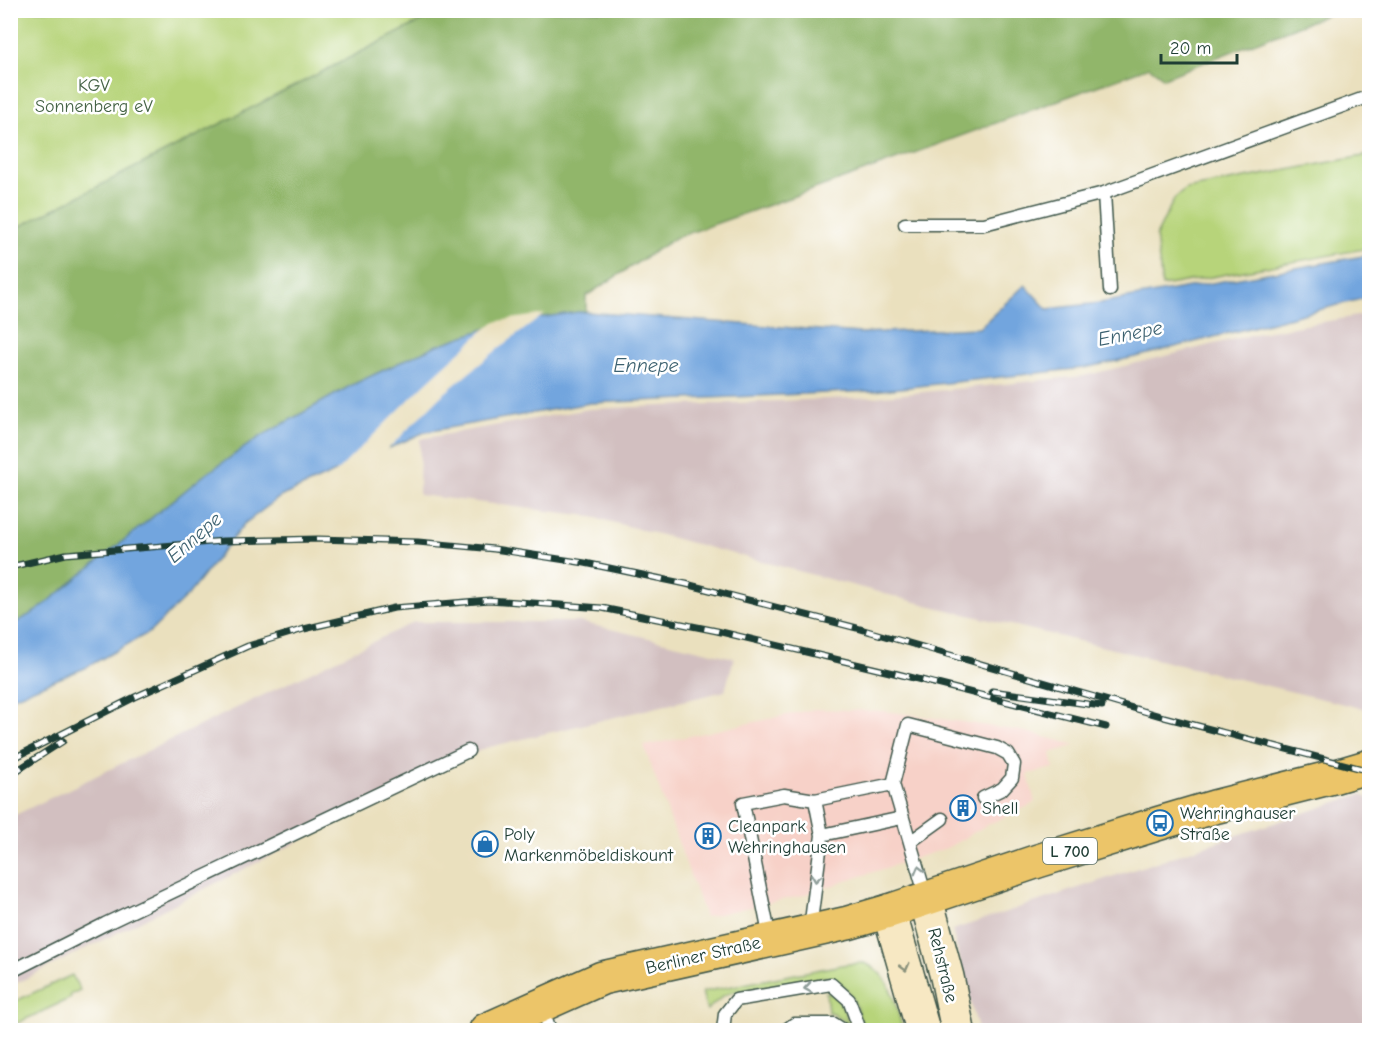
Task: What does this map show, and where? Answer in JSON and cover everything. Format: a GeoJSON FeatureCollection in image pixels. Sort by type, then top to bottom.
{"type":"FeatureCollection","features":[{"type":"Feature","properties":{"kind":"main road","name":"L 700"},"geometry":{"type":"LineString","coordinates":[[926,899],[1160,823],[1370,766]]}},
{"type":"Feature","properties":{"kind":"main road","name":"Berliner Straße"},"geometry":{"type":"LineString","coordinates":[[486,1030],[546,1018],[602,978],[848,923],[926,899]]}},
{"type":"Feature","properties":{"kind":"street","name":"Rehstraße"},"geometry":{"type":"LineString","coordinates":[[926,899],[947,977],[958,1030]]}},
{"type":"Feature","properties":{"kind":"street","name":"Rehstraße"},"geometry":{"type":"LineString","coordinates":[[889,911],[923,1030]]}},
{"type":"Feature","properties":{"kind":"lane"},"geometry":{"type":"LineString","coordinates":[[905,224],[984,224],[1104,193],[1370,96]]}},
{"type":"Feature","properties":{"kind":"lane"},"geometry":{"type":"LineString","coordinates":[[1104,193],[1110,290]]}},
{"type":"Feature","properties":{"kind":"lane"},"geometry":{"type":"LineString","coordinates":[[926,899],[893,784],[908,725],[997,748],[1008,754],[1014,764],[1012,778],[1002,789],[983,798]]}},
{"type":"Feature","properties":{"kind":"lane"},"geometry":{"type":"LineString","coordinates":[[10,972],[105,924],[468,751]]}},
{"type":"Feature","properties":{"kind":"lane"},"geometry":{"type":"LineString","coordinates":[[770,940],[743,803],[784,795],[815,800],[893,784]]}},
{"type":"Feature","properties":{"kind":"lane"},"geometry":{"type":"LineString","coordinates":[[809,932],[822,835],[815,800]]}},
{"type":"Feature","properties":{"kind":"lane"},"geometry":{"type":"LineString","coordinates":[[822,835],[902,818]]}},
{"type":"Feature","properties":{"kind":"lane"},"geometry":{"type":"LineString","coordinates":[[910,842],[942,819]]}},
{"type":"Feature","properties":{"kind":"lane"},"geometry":{"type":"LineString","coordinates":[[723,1030],[725,1014],[736,1000],[831,984],[849,1000],[860,1030]]}},
{"type":"Feature","properties":{"kind":"lane"},"geometry":{"type":"LineString","coordinates":[[786,1030],[794,1024],[834,1024],[843,1030]]}},
{"type":"Feature","properties":{"kind":"shaded area"},"geometry":{"type":"Polygon","coordinates":[[[1369,314],[1369,710],[927,605],[589,516],[419,495],[420,439],[589,409],[874,397],[1084,376],[1259,333],[1369,314]]]}},
{"type":"Feature","properties":{"kind":"shaded area"},"geometry":{"type":"Polygon","coordinates":[[[414,622],[580,622],[734,658],[725,691],[485,748],[11,986],[11,817],[414,622]]]}},
{"type":"Feature","properties":{"kind":"shaded area"},"geometry":{"type":"Polygon","coordinates":[[[814,709],[884,711],[1026,732],[1076,745],[1051,753],[1054,768],[1028,774],[1035,803],[985,826],[947,848],[800,896],[705,917],[644,746],[814,709]]]}},
{"type":"Feature","properties":{"kind":"shaded area"},"geometry":{"type":"Polygon","coordinates":[[[1361,794],[1370,799],[1369,1030],[978,1030],[952,930],[1361,794]]]}},
{"type":"Feature","properties":{"kind":"green space","name":"KGV Sonnenberg eV"},"geometry":{"type":"Polygon","coordinates":[[[14,10],[441,11],[11,231],[10,12],[14,10]]]}},
{"type":"Feature","properties":{"kind":"green space"},"geometry":{"type":"Polygon","coordinates":[[[441,11],[1336,11],[1164,78],[1149,67],[675,238],[586,296],[586,312],[500,324],[435,346],[352,385],[260,437],[202,477],[38,610],[11,626],[11,231],[441,11]]]}},
{"type":"Feature","properties":{"kind":"green space"},"geometry":{"type":"Polygon","coordinates":[[[1369,155],[1369,248],[1162,286],[1156,236],[1174,199],[1186,189],[1369,155]]]}},
{"type":"Feature","properties":{"kind":"green space"},"geometry":{"type":"Polygon","coordinates":[[[864,963],[881,974],[887,982],[895,1000],[903,1030],[864,1030],[852,997],[847,990],[834,979],[825,977],[732,992],[723,996],[707,1010],[702,992],[847,964],[864,963]]]}},
{"type":"Feature","properties":{"kind":"green space"},"geometry":{"type":"Polygon","coordinates":[[[72,975],[80,990],[70,995],[71,998],[11,1026],[11,1003],[72,975]]]}},
{"type":"Feature","properties":{"kind":"green space"},"geometry":{"type":"Polygon","coordinates":[[[826,992],[839,1001],[850,1026],[833,1013],[828,1012],[826,992]]]}},
{"type":"Feature","properties":{"kind":"water","name":"Ennepe"},"geometry":{"type":"Polygon","coordinates":[[[1369,255],[1369,297],[1140,356],[1084,368],[873,391],[590,403],[425,432],[280,497],[244,524],[188,595],[150,632],[85,668],[11,698],[10,626],[38,610],[202,477],[260,437],[352,385],[435,346],[500,324],[586,312],[860,333],[979,328],[1025,285],[1047,309],[1100,303],[1369,255]]]}},
{"type":"Feature","properties":{"kind":"pier"},"geometry":{"type":"Polygon","coordinates":[[[545,314],[441,396],[382,455],[330,478],[426,383],[484,330],[499,321],[545,314]]]}},
{"type":"Feature","properties":{"kind":"railway"},"geometry":{"type":"LineString","coordinates":[[10,567],[66,554],[223,541],[318,539],[418,542],[494,549],[585,563],[686,584],[857,628],[1164,717],[1370,771]]}},
{"type":"Feature","properties":{"kind":"railway"},"geometry":{"type":"LineString","coordinates":[[10,760],[135,697],[248,646],[304,629],[394,608],[489,600],[602,608],[717,631],[1106,727]]}},
{"type":"Feature","properties":{"kind":"railway"},"geometry":{"type":"LineString","coordinates":[[992,691],[1102,706]]}},
{"type":"Feature","properties":{"kind":"railway"},"geometry":{"type":"LineString","coordinates":[[10,775],[63,741]]}},
{"type":"Feature","properties":{"kind":"place","name":"Shell"},"geometry":{"type":"Point","coordinates":[963,808]}},
{"type":"Feature","properties":{"kind":"place","name":"Wehringhauser Straße"},"geometry":{"type":"Point","coordinates":[1160,823]}},
{"type":"Feature","properties":{"kind":"place","name":"Cleanpark Wehringhausen"},"geometry":{"type":"Point","coordinates":[708,836]}},
{"type":"Feature","properties":{"kind":"place","name":"Poly Markenmöbeldiskount"},"geometry":{"type":"Point","coordinates":[485,844]}}]}
